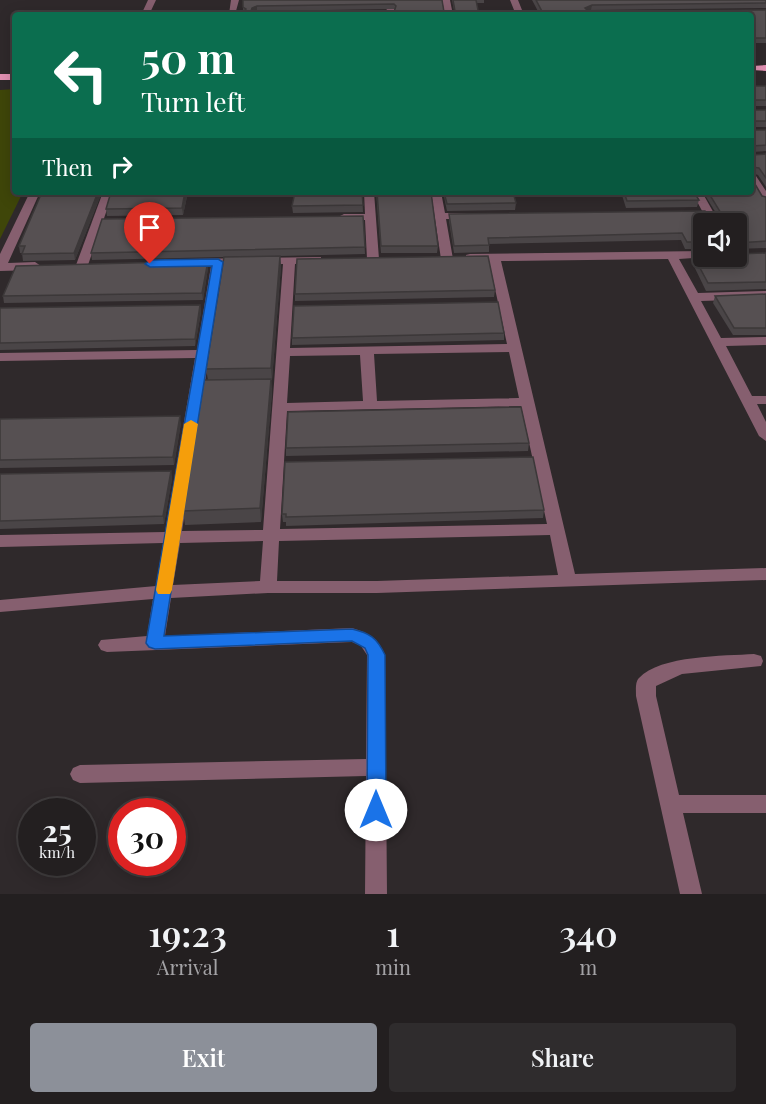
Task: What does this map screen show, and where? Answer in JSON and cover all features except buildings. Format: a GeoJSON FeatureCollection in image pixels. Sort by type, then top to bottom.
{"type":"FeatureCollection","features":[{"type":"Feature","properties":{"kind":"street"},"geometry":{"type":"LineString","coordinates":[[754,182],[766,200]]}},
{"type":"Feature","properties":{"kind":"street"},"geometry":{"type":"LineString","coordinates":[[34,195],[0,267],[47,266]]}},
{"type":"Feature","properties":{"kind":"street"},"geometry":{"type":"LineString","coordinates":[[82,265],[104,221],[108,195]]}},
{"type":"Feature","properties":{"kind":"street"},"geometry":{"type":"LineString","coordinates":[[369,195],[373,259]]}},
{"type":"Feature","properties":{"kind":"street"},"geometry":{"type":"LineString","coordinates":[[436,195],[440,216],[441,259],[693,255]]}},
{"type":"Feature","properties":{"kind":"street"},"geometry":{"type":"LineString","coordinates":[[698,195],[703,213]]}},
{"type":"Feature","properties":{"kind":"street"},"geometry":{"type":"LineString","coordinates":[[440,216],[486,215]]}},
{"type":"Feature","properties":{"kind":"street"},"geometry":{"type":"LineString","coordinates":[[335,218],[370,217]]}},
{"type":"Feature","properties":{"kind":"street"},"geometry":{"type":"LineString","coordinates":[[672,256],[766,436]]}},
{"type":"Feature","properties":{"kind":"street"},"geometry":{"type":"LineString","coordinates":[[494,258],[499,304],[515,348],[528,402],[535,458],[557,529],[568,579]]}},
{"type":"Feature","properties":{"kind":"street"},"geometry":{"type":"LineString","coordinates":[[172,263],[325,260]]}},
{"type":"Feature","properties":{"kind":"street"},"geometry":{"type":"LineString","coordinates":[[268,587],[281,463],[281,407],[276,386],[292,307],[289,261]]}},
{"type":"Feature","properties":{"kind":"street"},"geometry":{"type":"LineString","coordinates":[[155,643],[172,537],[177,472],[187,417],[202,387],[205,306],[218,262]]}},
{"type":"Feature","properties":{"kind":"street"},"geometry":{"type":"LineString","coordinates":[[693,297],[766,295]]}},
{"type":"Feature","properties":{"kind":"street"},"geometry":{"type":"LineString","coordinates":[[717,342],[766,341]]}},
{"type":"Feature","properties":{"kind":"street"},"geometry":{"type":"LineString","coordinates":[[283,352],[515,348]]}},
{"type":"Feature","properties":{"kind":"street"},"geometry":{"type":"LineString","coordinates":[[367,351],[370,405]]}},
{"type":"Feature","properties":{"kind":"street"},"geometry":{"type":"LineString","coordinates":[[0,357],[202,354]]}},
{"type":"Feature","properties":{"kind":"street"},"geometry":{"type":"LineString","coordinates":[[747,400],[766,400]]}},
{"type":"Feature","properties":{"kind":"street"},"geometry":{"type":"LineString","coordinates":[[281,407],[528,402]]}},
{"type":"Feature","properties":{"kind":"street"},"geometry":{"type":"LineString","coordinates":[[0,541],[557,529]]}},
{"type":"Feature","properties":{"kind":"street"},"geometry":{"type":"LineString","coordinates":[[0,606],[164,592],[268,587],[377,587],[766,574]]}},
{"type":"Feature","properties":{"kind":"street"},"geometry":{"type":"LineString","coordinates":[[107,645],[352,635],[362,637],[372,644],[376,655],[376,894]]}},
{"type":"Feature","properties":{"kind":"street"},"geometry":{"type":"LineString","coordinates":[[691,894],[646,696],[646,683],[656,674],[673,668],[754,661]]}},
{"type":"Feature","properties":{"kind":"street"},"geometry":{"type":"LineString","coordinates":[[80,774],[376,767]]}},
{"type":"Feature","properties":{"kind":"street"},"geometry":{"type":"LineString","coordinates":[[671,804],[766,804]]}},
{"type":"Feature","properties":{"kind":"green space"},"geometry":{"type":"Polygon","coordinates":[[[12,89],[12,195],[22,195],[0,239],[0,90],[12,89]]]}},
{"type":"Feature","properties":{"kind":"slow traffic"},"geometry":{"type":"LineString","coordinates":[[164,590],[191,424]]}},
{"type":"Feature","properties":{"kind":"route"},"geometry":{"type":"LineString","coordinates":[[150,264],[218,262],[155,643],[352,635],[362,637],[372,644],[376,655],[376,810]]}}]}
